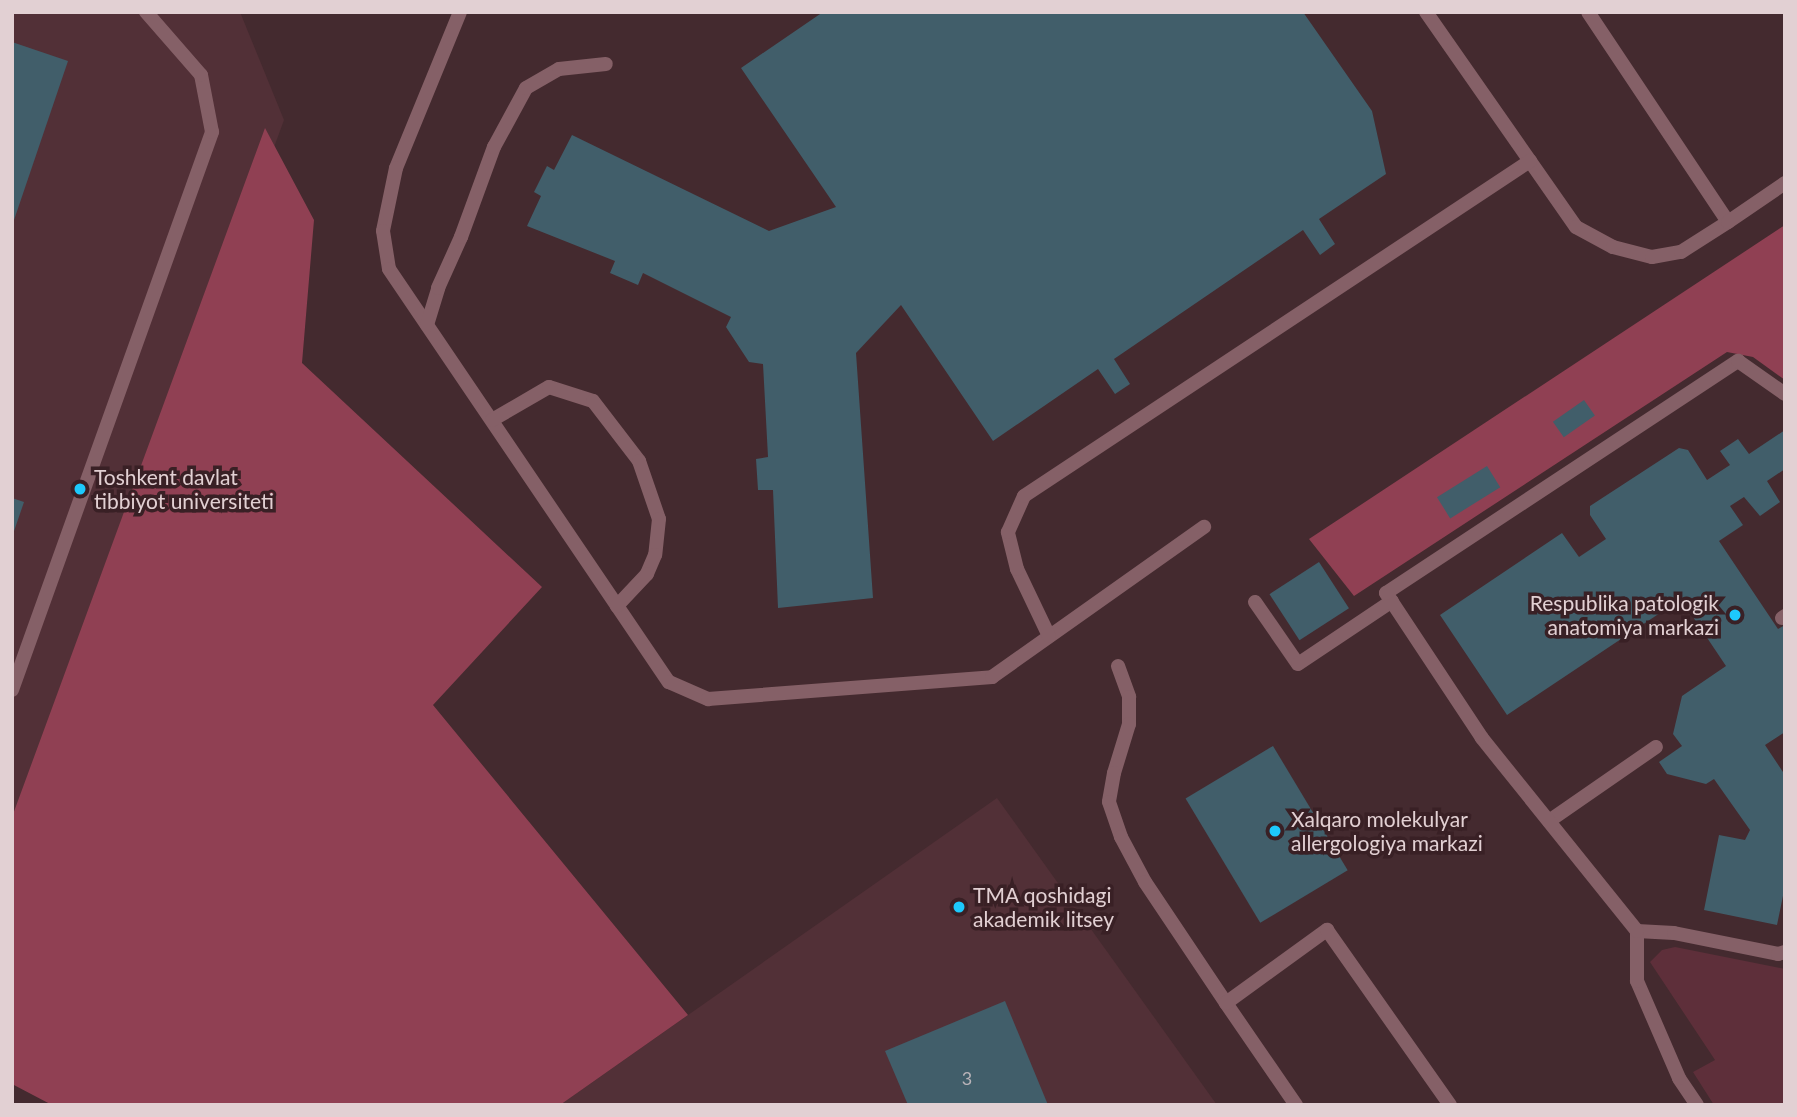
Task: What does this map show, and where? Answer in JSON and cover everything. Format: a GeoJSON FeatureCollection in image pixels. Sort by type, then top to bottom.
{"type":"FeatureCollection","features":[{"type":"Feature","properties":{"kind":"lane"},"geometry":{"type":"LineString","coordinates":[[12,691],[212,132],[201,75],[146,12]]}},
{"type":"Feature","properties":{"kind":"lane"},"geometry":{"type":"LineString","coordinates":[[460,12],[396,168],[383,231],[389,269],[669,682],[708,699],[992,677],[1204,527]]}},
{"type":"Feature","properties":{"kind":"lane"},"geometry":{"type":"LineString","coordinates":[[1426,12],[1576,227],[1613,247],[1652,257],[1681,252],[1785,183]]}},
{"type":"Feature","properties":{"kind":"lane"},"geometry":{"type":"LineString","coordinates":[[1588,12],[1728,222]]}},
{"type":"Feature","properties":{"kind":"lane"},"geometry":{"type":"LineString","coordinates":[[427,325],[438,288],[461,237],[494,147],[526,88],[559,69],[606,64]]}},
{"type":"Feature","properties":{"kind":"lane"},"geometry":{"type":"LineString","coordinates":[[1049,636],[1017,569],[1008,532],[1024,496],[1530,161]]}},
{"type":"Feature","properties":{"kind":"lane"},"geometry":{"type":"LineString","coordinates":[[1696,1105],[1679,1078],[1637,981],[1637,931],[1482,737],[1386,593],[1738,361],[1785,394]]}},
{"type":"Feature","properties":{"kind":"lane"},"geometry":{"type":"LineString","coordinates":[[492,420],[549,387],[593,401],[639,461],[659,519],[655,555],[647,574],[617,606]]}},
{"type":"Feature","properties":{"kind":"lane"},"geometry":{"type":"LineString","coordinates":[[1255,602],[1298,664],[1392,601]]}},
{"type":"Feature","properties":{"kind":"lane"},"geometry":{"type":"LineString","coordinates":[[1118,666],[1129,697],[1129,724],[1114,773],[1110,802],[1121,837],[1145,882],[1296,1105]]}},
{"type":"Feature","properties":{"kind":"lane"},"geometry":{"type":"LineString","coordinates":[[1549,821],[1656,747]]}},
{"type":"Feature","properties":{"kind":"lane"},"geometry":{"type":"LineString","coordinates":[[1227,1003],[1328,930],[1450,1105]]}},
{"type":"Feature","properties":{"kind":"lane"},"geometry":{"type":"LineString","coordinates":[[1637,931],[1674,933],[1778,954],[1785,952]]}},
{"type":"Feature","properties":{"kind":"shaded area","name":"Toshkent davlat tibbiyot universiteti"},"geometry":{"type":"Polygon","coordinates":[[[12,12],[240,12],[284,120],[12,858],[12,12]]]}},
{"type":"Feature","properties":{"kind":"shaded area"},"geometry":{"type":"Polygon","coordinates":[[[265,128],[314,220],[302,363],[542,587],[433,705],[688,1015],[560,1105],[52,1105],[12,1084],[12,817],[265,128]]]}},
{"type":"Feature","properties":{"kind":"shaded area"},"geometry":{"type":"Polygon","coordinates":[[[1785,225],[1785,380],[1753,357],[1727,352],[1354,596],[1309,539],[1785,225]]]}},
{"type":"Feature","properties":{"kind":"shaded area","name":"TMA qoshidagi akademik litsey"},"geometry":{"type":"Polygon","coordinates":[[[997,798],[1217,1105],[560,1105],[997,798]]]}},
{"type":"Feature","properties":{"kind":"shaded area"},"geometry":{"type":"Polygon","coordinates":[[[1675,947],[1785,969],[1785,1105],[1714,1105],[1693,1072],[1715,1060],[1650,962],[1662,950],[1675,947]]]}},
{"type":"Feature","properties":{"kind":"building"},"geometry":{"type":"Polygon","coordinates":[[[823,12],[1303,12],[1372,111],[1386,174],[1319,219],[1335,244],[1320,255],[1303,230],[1114,359],[1130,384],[1115,394],[1098,369],[993,441],[901,305],[856,353],[873,598],[778,608],[773,490],[758,490],[756,459],[768,457],[763,364],[749,362],[726,327],[731,317],[643,273],[638,285],[610,273],[615,261],[527,226],[541,196],[534,192],[547,166],[554,170],[572,135],[769,231],[836,207],[741,68],[823,12]]]}},
{"type":"Feature","properties":{"kind":"building"},"geometry":{"type":"Polygon","coordinates":[[[12,42],[68,61],[13,223],[12,223],[12,42]]]}},
{"type":"Feature","properties":{"kind":"building"},"geometry":{"type":"Polygon","coordinates":[[[1584,400],[1595,416],[1564,437],[1553,422],[1584,400]]]}},
{"type":"Feature","properties":{"kind":"building"},"geometry":{"type":"Polygon","coordinates":[[[1785,430],[1785,469],[1767,481],[1780,502],[1760,516],[1744,497],[1730,506],[1743,525],[1719,541],[1778,629],[1785,625],[1785,732],[1765,745],[1785,775],[1785,886],[1777,925],[1704,910],[1719,835],[1745,840],[1750,830],[1714,779],[1706,784],[1667,774],[1659,762],[1682,746],[1673,734],[1682,696],[1726,666],[1681,599],[1507,715],[1440,615],[1562,533],[1579,557],[1606,539],[1590,515],[1590,506],[1679,448],[1688,450],[1707,480],[1730,465],[1720,451],[1738,439],[1749,454],[1785,430]]]}},
{"type":"Feature","properties":{"kind":"building"},"geometry":{"type":"Polygon","coordinates":[[[1487,466],[1500,487],[1450,518],[1437,497],[1487,466]]]}},
{"type":"Feature","properties":{"kind":"building"},"geometry":{"type":"Polygon","coordinates":[[[12,498],[24,502],[13,534],[12,534],[12,498]]]}},
{"type":"Feature","properties":{"kind":"building"},"geometry":{"type":"Polygon","coordinates":[[[1319,562],[1349,608],[1299,640],[1270,594],[1319,562]]]}},
{"type":"Feature","properties":{"kind":"building"},"geometry":{"type":"Polygon","coordinates":[[[1273,746],[1348,870],[1260,923],[1186,799],[1273,746]]]}},
{"type":"Feature","properties":{"kind":"building"},"geometry":{"type":"Polygon","coordinates":[[[1005,1001],[1048,1105],[908,1105],[885,1051],[1005,1001]]]}},
{"type":"Feature","properties":{"kind":"place","name":"Toshkent davlat tibbiyot universiteti"},"geometry":{"type":"Point","coordinates":[80,489]}},
{"type":"Feature","properties":{"kind":"place","name":"Respublika patologik anatomiya markazi"},"geometry":{"type":"Point","coordinates":[1735,615]}},
{"type":"Feature","properties":{"kind":"place","name":"Xalqaro molekulyar allergologiya markazi"},"geometry":{"type":"Point","coordinates":[1275,831]}},
{"type":"Feature","properties":{"kind":"place","name":"TMA qoshidagi akademik litsey"},"geometry":{"type":"Point","coordinates":[959,907]}}]}
